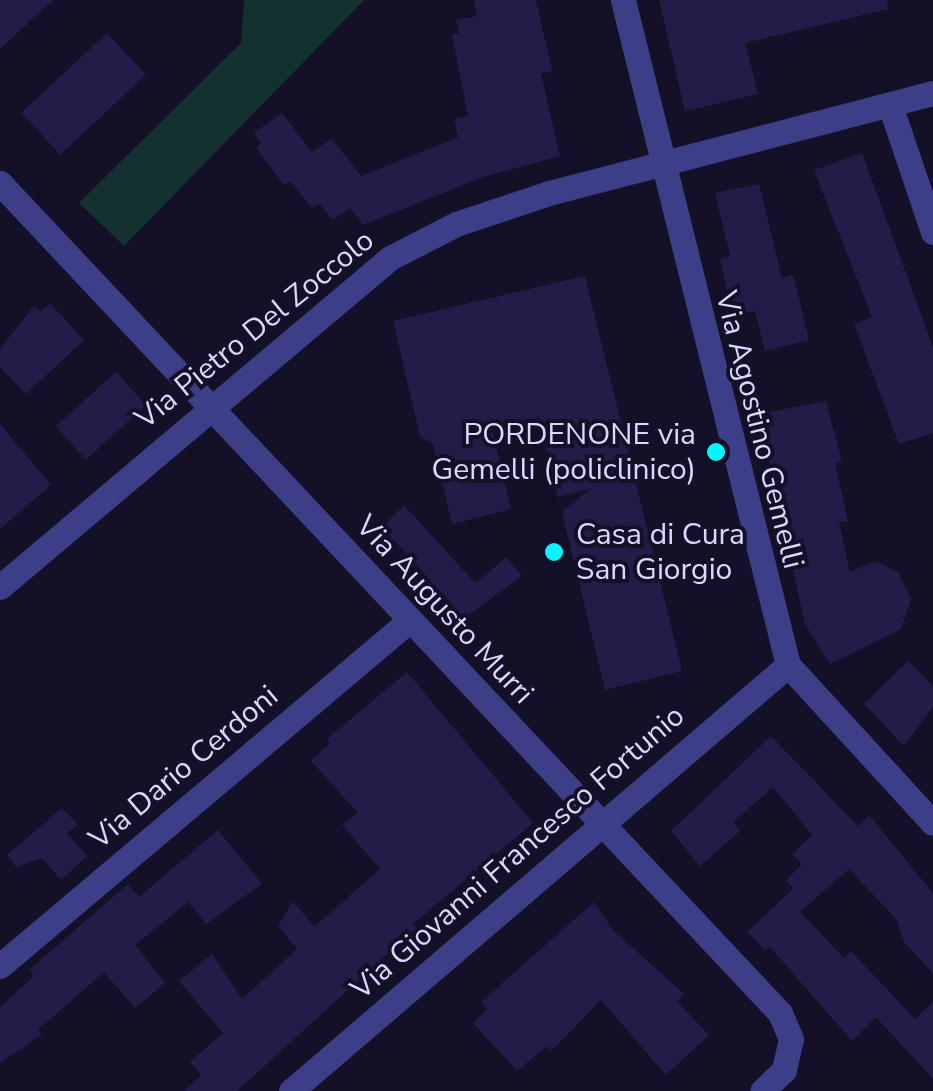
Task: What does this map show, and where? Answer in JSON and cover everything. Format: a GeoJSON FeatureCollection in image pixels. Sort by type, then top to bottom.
{"type":"FeatureCollection","features":[{"type":"Feature","properties":{"kind":"street","name":"Via Agostino Gemelli"},"geometry":{"type":"LineString","coordinates":[[623,0],[788,665],[933,823]]}},
{"type":"Feature","properties":{"kind":"street","name":"Via Pietro Del Zoccolo"},"geometry":{"type":"LineString","coordinates":[[0,587],[390,258],[456,224],[661,164],[933,93]]}},
{"type":"Feature","properties":{"kind":"street"},"geometry":{"type":"LineString","coordinates":[[890,104],[933,232]]}},
{"type":"Feature","properties":{"kind":"street","name":"Via Augusto Murri"},"geometry":{"type":"LineString","coordinates":[[0,183],[599,826],[780,1013],[791,1039],[784,1070],[762,1091]]}},
{"type":"Feature","properties":{"kind":"street","name":"Via Dario Cerdoni"},"geometry":{"type":"LineString","coordinates":[[0,966],[410,620]]}},
{"type":"Feature","properties":{"kind":"street","name":"Via Giovanni Francesco Fortunio"},"geometry":{"type":"LineString","coordinates":[[291,1091],[788,665]]}},
{"type":"Feature","properties":{"kind":"green space"},"geometry":{"type":"Polygon","coordinates":[[[244,0],[364,0],[124,246],[79,203],[241,43],[244,0]]]}},
{"type":"Feature","properties":{"kind":"building"},"geometry":{"type":"Polygon","coordinates":[[[0,0],[53,0],[0,49],[0,0]]]}},
{"type":"Feature","properties":{"kind":"building"},"geometry":{"type":"Polygon","coordinates":[[[474,0],[536,0],[552,71],[541,74],[560,156],[483,177],[363,225],[350,208],[333,220],[320,204],[312,208],[290,181],[284,185],[256,148],[261,143],[254,133],[282,113],[312,152],[332,139],[361,176],[458,137],[454,119],[468,116],[452,35],[459,33],[456,20],[477,16],[474,0]]]}},
{"type":"Feature","properties":{"kind":"building"},"geometry":{"type":"Polygon","coordinates":[[[659,0],[887,0],[888,9],[745,43],[758,94],[685,111],[659,0]]]}},
{"type":"Feature","properties":{"kind":"building"},"geometry":{"type":"Polygon","coordinates":[[[107,33],[146,75],[60,154],[21,113],[107,33]]]}},
{"type":"Feature","properties":{"kind":"building"},"geometry":{"type":"Polygon","coordinates":[[[862,153],[933,347],[933,433],[899,444],[854,324],[872,317],[814,170],[862,153]]]}},
{"type":"Feature","properties":{"kind":"building"},"geometry":{"type":"Polygon","coordinates":[[[759,184],[782,278],[793,275],[809,340],[765,351],[755,311],[733,316],[720,259],[730,256],[715,193],[759,184]]]}},
{"type":"Feature","properties":{"kind":"building"},"geometry":{"type":"Polygon","coordinates":[[[585,276],[682,671],[605,690],[562,512],[592,488],[558,497],[539,417],[492,430],[511,509],[452,524],[433,444],[420,436],[393,321],[585,276]]]}},
{"type":"Feature","properties":{"kind":"building"},"geometry":{"type":"Polygon","coordinates":[[[50,303],[84,340],[26,394],[0,367],[0,349],[34,306],[41,312],[50,303]]]}},
{"type":"Feature","properties":{"kind":"building"},"geometry":{"type":"Polygon","coordinates":[[[116,372],[146,405],[86,460],[56,426],[116,372]]]}},
{"type":"Feature","properties":{"kind":"building"},"geometry":{"type":"Polygon","coordinates":[[[826,401],[842,462],[835,463],[848,521],[839,522],[850,572],[875,561],[898,572],[911,599],[901,629],[830,664],[805,624],[760,421],[770,419],[770,412],[826,401]]]}},
{"type":"Feature","properties":{"kind":"building"},"geometry":{"type":"Polygon","coordinates":[[[0,424],[51,485],[0,529],[0,424]]]}},
{"type":"Feature","properties":{"kind":"building"},"geometry":{"type":"Polygon","coordinates":[[[404,505],[475,583],[507,557],[522,576],[459,622],[450,602],[382,527],[404,505]]]}},
{"type":"Feature","properties":{"kind":"building"},"geometry":{"type":"Polygon","coordinates":[[[908,661],[933,686],[933,707],[904,746],[864,704],[908,661]]]}},
{"type":"Feature","properties":{"kind":"building"},"geometry":{"type":"Polygon","coordinates":[[[407,672],[533,823],[413,924],[416,928],[237,1091],[184,1091],[201,1075],[190,1062],[223,1033],[179,981],[212,954],[242,999],[297,949],[278,926],[293,901],[314,927],[380,869],[342,825],[358,813],[311,761],[330,743],[327,739],[407,672]]]}},
{"type":"Feature","properties":{"kind":"building"},"geometry":{"type":"Polygon","coordinates":[[[771,736],[858,826],[869,815],[933,893],[933,973],[903,941],[897,920],[849,869],[800,912],[844,958],[851,951],[915,1019],[933,1002],[933,1079],[876,1017],[852,1041],[770,947],[765,950],[747,932],[794,888],[786,881],[802,864],[792,854],[812,835],[773,787],[733,822],[740,831],[700,866],[671,831],[771,736]]]}},
{"type":"Feature","properties":{"kind":"building"},"geometry":{"type":"Polygon","coordinates":[[[62,808],[78,825],[67,833],[87,856],[61,880],[42,858],[16,867],[7,855],[62,808]]]}},
{"type":"Feature","properties":{"kind":"building"},"geometry":{"type":"Polygon","coordinates":[[[218,830],[262,884],[206,924],[188,902],[135,945],[165,983],[135,1008],[104,972],[38,1030],[42,1035],[0,1063],[0,1007],[34,976],[29,970],[128,884],[139,897],[218,830]]]}},
{"type":"Feature","properties":{"kind":"building"},"geometry":{"type":"Polygon","coordinates":[[[594,902],[613,930],[684,994],[677,1001],[709,1035],[666,1075],[601,1000],[551,1051],[547,1046],[517,1071],[473,1023],[487,1009],[481,1002],[594,902]]]}},
{"type":"Feature","properties":{"kind":"place","name":"PORDENONE via Gemelli (policlinico)"},"geometry":{"type":"Point","coordinates":[716,452]}},
{"type":"Feature","properties":{"kind":"place","name":"Casa di Cura San Giorgio"},"geometry":{"type":"Point","coordinates":[554,552]}}]}
